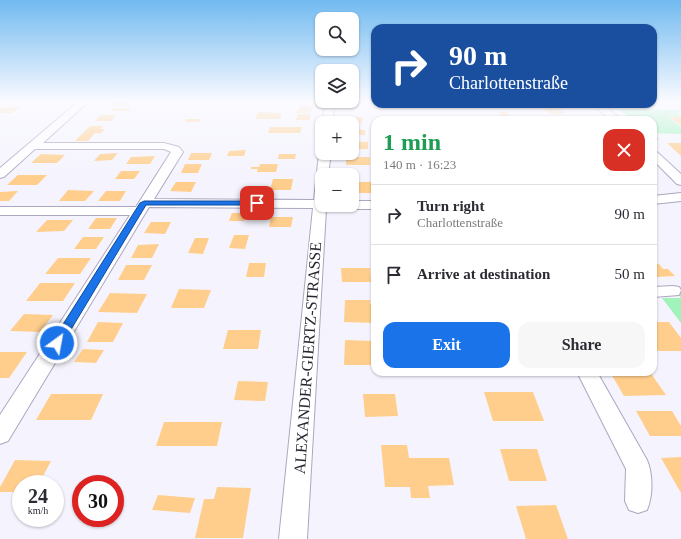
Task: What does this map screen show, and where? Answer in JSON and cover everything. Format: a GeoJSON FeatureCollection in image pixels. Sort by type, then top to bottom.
{"type":"FeatureCollection","features":[{"type":"Feature","properties":{"kind":"street"},"geometry":{"type":"LineString","coordinates":[[0,174],[55,126]]}},
{"type":"Feature","properties":{"kind":"street"},"geometry":{"type":"LineString","coordinates":[[0,434],[177,152],[175,149],[164,146],[32,146]]}},
{"type":"Feature","properties":{"kind":"street"},"geometry":{"type":"LineString","coordinates":[[657,158],[681,181]]}},
{"type":"Feature","properties":{"kind":"street"},"geometry":{"type":"LineString","coordinates":[[657,200],[681,197]]}},
{"type":"Feature","properties":{"kind":"street"},"geometry":{"type":"LineString","coordinates":[[0,211],[301,203],[315,205]]}},
{"type":"Feature","properties":{"kind":"street"},"geometry":{"type":"LineString","coordinates":[[359,205],[371,205]]}},
{"type":"Feature","properties":{"kind":"street","name":"ALEXANDER-GIERTZ-STRASSE"},"geometry":{"type":"LineString","coordinates":[[293,539],[318,212]]}},
{"type":"Feature","properties":{"kind":"street"},"geometry":{"type":"LineString","coordinates":[[657,292],[673,291]]}},
{"type":"Feature","properties":{"kind":"street"},"geometry":{"type":"LineString","coordinates":[[589,376],[638,468],[638,501]]}},
{"type":"Feature","properties":{"kind":"green space"},"geometry":{"type":"Polygon","coordinates":[[[657,126],[681,126],[681,134],[657,133],[657,126]]]}},
{"type":"Feature","properties":{"kind":"green space"},"geometry":{"type":"Polygon","coordinates":[[[681,287],[681,298],[674,288],[681,287]]]}},
{"type":"Feature","properties":{"kind":"green space"},"geometry":{"type":"Polygon","coordinates":[[[662,298],[681,298],[681,323],[662,298]]]}},
{"type":"Feature","properties":{"kind":"building"},"geometry":{"type":"Polygon","coordinates":[[[90,126],[103,126],[100,129],[105,129],[101,133],[95,133],[88,141],[75,141],[90,126]]]}},
{"type":"Feature","properties":{"kind":"building"},"geometry":{"type":"Polygon","coordinates":[[[270,127],[302,127],[300,133],[268,133],[270,127]]]}},
{"type":"Feature","properties":{"kind":"building"},"geometry":{"type":"Polygon","coordinates":[[[359,130],[365,130],[365,135],[359,135],[359,130]]]}},
{"type":"Feature","properties":{"kind":"building"},"geometry":{"type":"Polygon","coordinates":[[[359,141],[368,142],[368,149],[359,149],[359,141]]]}},
{"type":"Feature","properties":{"kind":"building"},"geometry":{"type":"Polygon","coordinates":[[[667,143],[681,143],[681,156],[667,143]]]}},
{"type":"Feature","properties":{"kind":"building"},"geometry":{"type":"Polygon","coordinates":[[[246,150],[244,156],[227,156],[229,151],[246,150]]]}},
{"type":"Feature","properties":{"kind":"building"},"geometry":{"type":"Polygon","coordinates":[[[118,153],[112,160],[94,161],[100,154],[118,153]]]}},
{"type":"Feature","properties":{"kind":"building"},"geometry":{"type":"Polygon","coordinates":[[[191,153],[212,153],[209,160],[188,160],[191,153]]]}},
{"type":"Feature","properties":{"kind":"building"},"geometry":{"type":"Polygon","coordinates":[[[41,154],[65,155],[57,163],[31,163],[41,154]]]}},
{"type":"Feature","properties":{"kind":"building"},"geometry":{"type":"Polygon","coordinates":[[[279,154],[296,154],[295,159],[278,159],[279,154]]]}},
{"type":"Feature","properties":{"kind":"building"},"geometry":{"type":"Polygon","coordinates":[[[155,156],[150,164],[126,164],[131,157],[155,156]]]}},
{"type":"Feature","properties":{"kind":"building"},"geometry":{"type":"Polygon","coordinates":[[[359,157],[370,157],[370,165],[346,165],[346,160],[359,160],[359,157]]]}},
{"type":"Feature","properties":{"kind":"building"},"geometry":{"type":"Polygon","coordinates":[[[185,164],[202,164],[198,173],[181,173],[185,164]]]}},
{"type":"Feature","properties":{"kind":"building"},"geometry":{"type":"Polygon","coordinates":[[[260,164],[278,164],[276,172],[257,172],[258,169],[251,169],[251,167],[259,167],[260,164]]]}},
{"type":"Feature","properties":{"kind":"building"},"geometry":{"type":"Polygon","coordinates":[[[121,171],[140,171],[134,179],[115,179],[121,171]]]}},
{"type":"Feature","properties":{"kind":"building"},"geometry":{"type":"Polygon","coordinates":[[[18,175],[47,175],[37,185],[7,185],[18,175]]]}},
{"type":"Feature","properties":{"kind":"building"},"geometry":{"type":"Polygon","coordinates":[[[273,179],[293,179],[291,190],[270,190],[273,179]]]}},
{"type":"Feature","properties":{"kind":"building"},"geometry":{"type":"Polygon","coordinates":[[[176,182],[196,182],[191,192],[170,191],[176,182]]]}},
{"type":"Feature","properties":{"kind":"building"},"geometry":{"type":"Polygon","coordinates":[[[359,182],[371,182],[371,193],[359,193],[359,182]]]}},
{"type":"Feature","properties":{"kind":"building"},"geometry":{"type":"Polygon","coordinates":[[[68,190],[94,191],[85,201],[59,201],[68,190]]]}},
{"type":"Feature","properties":{"kind":"building"},"geometry":{"type":"Polygon","coordinates":[[[18,191],[9,201],[0,201],[0,192],[18,191]]]}},
{"type":"Feature","properties":{"kind":"building"},"geometry":{"type":"Polygon","coordinates":[[[106,191],[126,191],[120,201],[98,201],[106,191]]]}},
{"type":"Feature","properties":{"kind":"building"},"geometry":{"type":"Polygon","coordinates":[[[232,213],[246,213],[244,221],[229,221],[232,213]]]}},
{"type":"Feature","properties":{"kind":"building"},"geometry":{"type":"Polygon","coordinates":[[[271,217],[293,217],[291,227],[269,227],[271,217]]]}},
{"type":"Feature","properties":{"kind":"building"},"geometry":{"type":"Polygon","coordinates":[[[96,218],[117,218],[110,229],[88,229],[96,218]]]}},
{"type":"Feature","properties":{"kind":"building"},"geometry":{"type":"Polygon","coordinates":[[[47,220],[73,220],[64,231],[36,232],[47,220]]]}},
{"type":"Feature","properties":{"kind":"building"},"geometry":{"type":"Polygon","coordinates":[[[151,222],[171,222],[165,234],[144,233],[151,222]]]}},
{"type":"Feature","properties":{"kind":"building"},"geometry":{"type":"Polygon","coordinates":[[[234,235],[249,235],[245,249],[229,248],[234,235]]]}},
{"type":"Feature","properties":{"kind":"building"},"geometry":{"type":"Polygon","coordinates":[[[83,237],[104,237],[96,249],[74,249],[83,237]]]}},
{"type":"Feature","properties":{"kind":"building"},"geometry":{"type":"Polygon","coordinates":[[[195,238],[209,238],[203,254],[188,253],[195,238]]]}},
{"type":"Feature","properties":{"kind":"building"},"geometry":{"type":"Polygon","coordinates":[[[159,244],[152,258],[131,258],[138,245],[159,244]]]}},
{"type":"Feature","properties":{"kind":"building"},"geometry":{"type":"Polygon","coordinates":[[[58,258],[91,258],[80,274],[45,274],[58,258]]]}},
{"type":"Feature","properties":{"kind":"building"},"geometry":{"type":"Polygon","coordinates":[[[249,263],[266,263],[264,277],[246,277],[249,263]]]}},
{"type":"Feature","properties":{"kind":"building"},"geometry":{"type":"Polygon","coordinates":[[[657,264],[659,264],[663,269],[668,269],[675,276],[657,277],[657,264]]]}},
{"type":"Feature","properties":{"kind":"building"},"geometry":{"type":"Polygon","coordinates":[[[126,265],[152,265],[144,280],[118,280],[126,265]]]}},
{"type":"Feature","properties":{"kind":"building"},"geometry":{"type":"Polygon","coordinates":[[[341,268],[370,268],[371,282],[342,282],[341,268]]]}},
{"type":"Feature","properties":{"kind":"building"},"geometry":{"type":"Polygon","coordinates":[[[40,283],[75,283],[63,301],[26,301],[40,283]]]}},
{"type":"Feature","properties":{"kind":"building"},"geometry":{"type":"Polygon","coordinates":[[[179,289],[211,290],[204,308],[171,308],[179,289]]]}},
{"type":"Feature","properties":{"kind":"building"},"geometry":{"type":"Polygon","coordinates":[[[110,293],[147,294],[137,313],[98,312],[110,293]]]}},
{"type":"Feature","properties":{"kind":"building"},"geometry":{"type":"Polygon","coordinates":[[[345,300],[370,300],[371,323],[344,322],[345,300]]]}},
{"type":"Feature","properties":{"kind":"building"},"geometry":{"type":"Polygon","coordinates":[[[24,314],[53,315],[40,332],[10,331],[24,314]]]}},
{"type":"Feature","properties":{"kind":"building"},"geometry":{"type":"Polygon","coordinates":[[[98,322],[123,323],[113,342],[87,342],[98,322]]]}},
{"type":"Feature","properties":{"kind":"building"},"geometry":{"type":"Polygon","coordinates":[[[657,322],[669,322],[681,338],[681,351],[658,351],[657,322]]]}},
{"type":"Feature","properties":{"kind":"building"},"geometry":{"type":"Polygon","coordinates":[[[228,330],[261,330],[258,349],[223,349],[228,330]]]}},
{"type":"Feature","properties":{"kind":"building"},"geometry":{"type":"Polygon","coordinates":[[[345,340],[371,341],[371,365],[344,365],[345,340]]]}},
{"type":"Feature","properties":{"kind":"building"},"geometry":{"type":"Polygon","coordinates":[[[83,349],[104,350],[96,363],[74,362],[83,349]]]}},
{"type":"Feature","properties":{"kind":"building"},"geometry":{"type":"Polygon","coordinates":[[[0,352],[27,352],[9,378],[0,378],[0,352]]]}},
{"type":"Feature","properties":{"kind":"building"},"geometry":{"type":"Polygon","coordinates":[[[612,376],[653,376],[666,395],[624,396],[612,376]]]}},
{"type":"Feature","properties":{"kind":"building"},"geometry":{"type":"Polygon","coordinates":[[[238,381],[268,382],[265,401],[234,400],[238,381]]]}},
{"type":"Feature","properties":{"kind":"building"},"geometry":{"type":"Polygon","coordinates":[[[484,392],[533,392],[544,421],[493,421],[484,392]]]}},
{"type":"Feature","properties":{"kind":"building"},"geometry":{"type":"Polygon","coordinates":[[[51,394],[103,394],[91,420],[36,420],[51,394]]]}},
{"type":"Feature","properties":{"kind":"building"},"geometry":{"type":"Polygon","coordinates":[[[363,394],[395,394],[398,416],[365,417],[363,394]]]}},
{"type":"Feature","properties":{"kind":"building"},"geometry":{"type":"Polygon","coordinates":[[[636,411],[672,411],[681,426],[681,436],[650,436],[636,411]]]}},
{"type":"Feature","properties":{"kind":"building"},"geometry":{"type":"Polygon","coordinates":[[[164,422],[222,422],[217,446],[156,446],[164,422]]]}},
{"type":"Feature","properties":{"kind":"building"},"geometry":{"type":"Polygon","coordinates":[[[381,445],[407,445],[409,458],[449,458],[454,485],[428,486],[430,498],[411,498],[410,487],[385,487],[381,445]]]}},
{"type":"Feature","properties":{"kind":"building"},"geometry":{"type":"Polygon","coordinates":[[[500,449],[537,449],[547,481],[509,481],[500,449]]]}},
{"type":"Feature","properties":{"kind":"building"},"geometry":{"type":"Polygon","coordinates":[[[681,457],[681,493],[661,458],[681,457]]]}},
{"type":"Feature","properties":{"kind":"building"},"geometry":{"type":"Polygon","coordinates":[[[15,460],[51,461],[44,475],[12,475],[12,492],[0,492],[0,487],[15,460]]]}},
{"type":"Feature","properties":{"kind":"building"},"geometry":{"type":"Polygon","coordinates":[[[217,487],[251,488],[243,538],[195,538],[204,499],[214,499],[217,487]]]}},
{"type":"Feature","properties":{"kind":"building"},"geometry":{"type":"Polygon","coordinates":[[[158,495],[195,498],[190,513],[152,510],[158,495]]]}},
{"type":"Feature","properties":{"kind":"building"},"geometry":{"type":"Polygon","coordinates":[[[556,505],[568,539],[526,539],[516,506],[556,505]]]}},
{"type":"Feature","properties":{"kind":"route"},"geometry":{"type":"LineString","coordinates":[[57,343],[144,203],[257,203]]}}]}
